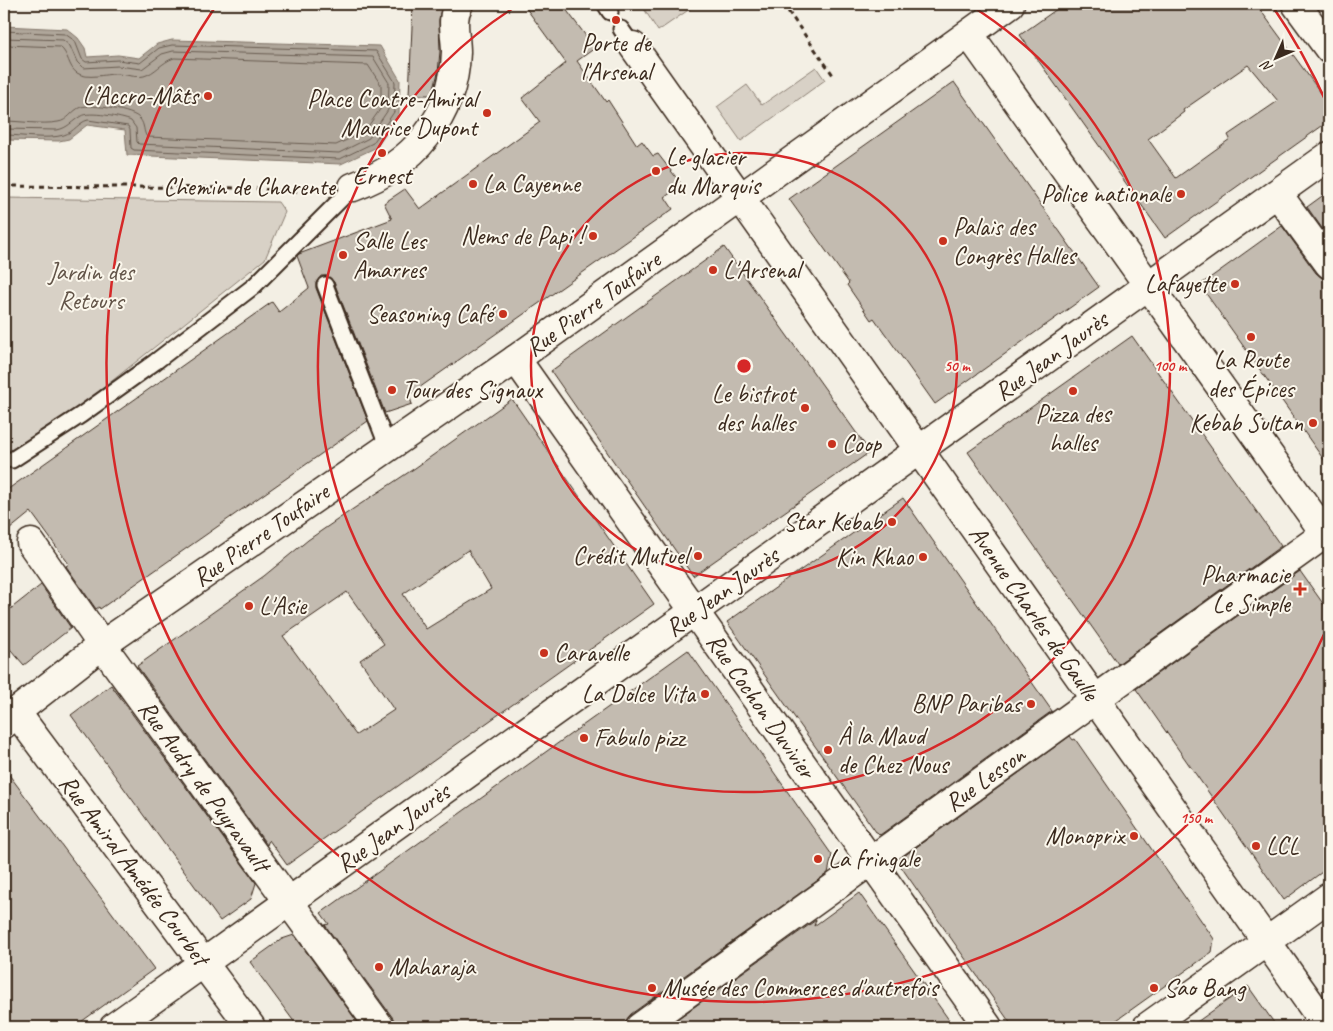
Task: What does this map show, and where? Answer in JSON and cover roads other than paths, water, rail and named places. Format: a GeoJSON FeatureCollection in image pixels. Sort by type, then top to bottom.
{"type":"FeatureCollection","features":[{"type":"Feature","properties":{"kind":"street","name":"Chemin de Charente"},"geometry":{"type":"LineString","coordinates":[[353,187],[390,170],[408,156],[427,134],[446,104],[453,81],[456,52],[454,17],[455,10],[459,4]]}},
{"type":"Feature","properties":{"kind":"street","name":"Rue Pierre Toufaire"},"geometry":{"type":"LineString","coordinates":[[10,718],[102,645],[516,359],[1010,4]]}},
{"type":"Feature","properties":{"kind":"street"},"geometry":{"type":"LineString","coordinates":[[1296,4],[1329,49]]}},
{"type":"Feature","properties":{"kind":"street"},"geometry":{"type":"LineString","coordinates":[[969,34],[1328,535]]}},
{"type":"Feature","properties":{"kind":"street","name":"Avenue Charles de Gaulle"},"geometry":{"type":"LineString","coordinates":[[627,37],[1327,1027]]}},
{"type":"Feature","properties":{"kind":"street","name":"Rue Jean Jaurès"},"geometry":{"type":"LineString","coordinates":[[114,1027],[1329,156]]}},
{"type":"Feature","properties":{"kind":"street"},"geometry":{"type":"LineString","coordinates":[[1277,193],[1329,264]]}},
{"type":"Feature","properties":{"kind":"street","name":"Rue Cochon Duvivier"},"geometry":{"type":"LineString","coordinates":[[516,359],[988,1027]]}},
{"type":"Feature","properties":{"kind":"street","name":"Rue Lesson"},"geometry":{"type":"LineString","coordinates":[[640,1027],[1328,535]]}},
{"type":"Feature","properties":{"kind":"street","name":"Rue Audry de Puyravault"},"geometry":{"type":"LineString","coordinates":[[31,543],[102,645],[380,1027]]}},
{"type":"Feature","properties":{"kind":"street","name":"Rue Amiral Amédée Courbet"},"geometry":{"type":"LineString","coordinates":[[10,718],[204,963],[251,1027]]}},
{"type":"Feature","properties":{"kind":"street"},"geometry":{"type":"LineString","coordinates":[[1147,1027],[1329,897]]}},
{"type":"Feature","properties":{"kind":"lane"},"geometry":{"type":"LineString","coordinates":[[12,460],[81,415],[155,362],[254,286],[353,187]]}},
{"type":"Feature","properties":{"kind":"lane"},"geometry":{"type":"LineString","coordinates":[[325,285],[388,448]]}},
{"type":"Feature","properties":{"kind":"water"},"geometry":{"type":"Polygon","coordinates":[[[4,26],[67,29],[78,38],[85,48],[87,57],[118,55],[139,58],[157,44],[172,40],[380,46],[400,80],[399,114],[377,147],[341,164],[127,155],[125,130],[87,125],[69,139],[59,141],[4,140],[4,26]]]}},
{"type":"Feature","properties":{"kind":"place","name":"Porte de l'Arsenal"},"geometry":{"type":"Point","coordinates":[616,20]}},
{"type":"Feature","properties":{"kind":"place","name":"L’Accro-Mâts"},"geometry":{"type":"Point","coordinates":[208,96]}},
{"type":"Feature","properties":{"kind":"place","name":"Place Contre-Amiral Maurice Dupont"},"geometry":{"type":"Point","coordinates":[487,113]}},
{"type":"Feature","properties":{"kind":"place","name":"Ernest"},"geometry":{"type":"Point","coordinates":[382,153]}},
{"type":"Feature","properties":{"kind":"place","name":"Le glacier du Marquis"},"geometry":{"type":"Point","coordinates":[656,171]}},
{"type":"Feature","properties":{"kind":"place","name":"La Cayenne"},"geometry":{"type":"Point","coordinates":[473,184]}},
{"type":"Feature","properties":{"kind":"place","name":"Police nationale"},"geometry":{"type":"Point","coordinates":[1181,194]}},
{"type":"Feature","properties":{"kind":"place","name":"Nems de Papi !"},"geometry":{"type":"Point","coordinates":[593,236]}},
{"type":"Feature","properties":{"kind":"place","name":"Palais des Congrès Halles"},"geometry":{"type":"Point","coordinates":[943,241]}},
{"type":"Feature","properties":{"kind":"place","name":"Salle Les Amarres"},"geometry":{"type":"Point","coordinates":[343,255]}},
{"type":"Feature","properties":{"kind":"place","name":"L'Arsenal"},"geometry":{"type":"Point","coordinates":[713,270]}},
{"type":"Feature","properties":{"kind":"place","name":"Lafayette"},"geometry":{"type":"Point","coordinates":[1235,284]}},
{"type":"Feature","properties":{"kind":"place","name":"Seasoning Café"},"geometry":{"type":"Point","coordinates":[503,314]}},
{"type":"Feature","properties":{"kind":"place","name":"La Route des Épices"},"geometry":{"type":"Point","coordinates":[1251,337]}},
{"type":"Feature","properties":{"kind":"place","name":"Tour des Signaux"},"geometry":{"type":"Point","coordinates":[392,390]}},
{"type":"Feature","properties":{"kind":"place","name":"Pizza des halles"},"geometry":{"type":"Point","coordinates":[1073,391]}},
{"type":"Feature","properties":{"kind":"place","name":"Le bistrot des halles"},"geometry":{"type":"Point","coordinates":[805,408]}},
{"type":"Feature","properties":{"kind":"place","name":"Kebab Sultan"},"geometry":{"type":"Point","coordinates":[1313,423]}},
{"type":"Feature","properties":{"kind":"place","name":"Coop"},"geometry":{"type":"Point","coordinates":[832,444]}},
{"type":"Feature","properties":{"kind":"place","name":"Star Kebab"},"geometry":{"type":"Point","coordinates":[892,522]}},
{"type":"Feature","properties":{"kind":"place","name":"Crédit Mutuel"},"geometry":{"type":"Point","coordinates":[698,556]}},
{"type":"Feature","properties":{"kind":"place","name":"Kin Khao"},"geometry":{"type":"Point","coordinates":[923,557]}},
{"type":"Feature","properties":{"kind":"place","name":"Pharmacie Le Simple"},"geometry":{"type":"Point","coordinates":[1300,589]}},
{"type":"Feature","properties":{"kind":"place","name":"L'Asie"},"geometry":{"type":"Point","coordinates":[249,606]}},
{"type":"Feature","properties":{"kind":"place","name":"Caravelle"},"geometry":{"type":"Point","coordinates":[544,653]}},
{"type":"Feature","properties":{"kind":"place","name":"La Dolce Vita"},"geometry":{"type":"Point","coordinates":[705,694]}},
{"type":"Feature","properties":{"kind":"place","name":"BNP Paribas"},"geometry":{"type":"Point","coordinates":[1031,704]}},
{"type":"Feature","properties":{"kind":"place","name":"Fabulo pizz"},"geometry":{"type":"Point","coordinates":[584,738]}},
{"type":"Feature","properties":{"kind":"place","name":"À la Maud de Chez Nous"},"geometry":{"type":"Point","coordinates":[828,750]}},
{"type":"Feature","properties":{"kind":"place","name":"Monoprix"},"geometry":{"type":"Point","coordinates":[1134,836]}},
{"type":"Feature","properties":{"kind":"place","name":"LCL"},"geometry":{"type":"Point","coordinates":[1256,846]}},
{"type":"Feature","properties":{"kind":"place","name":"La fringale"},"geometry":{"type":"Point","coordinates":[818,859]}},
{"type":"Feature","properties":{"kind":"place","name":"Maharaja"},"geometry":{"type":"Point","coordinates":[379,967]}},
{"type":"Feature","properties":{"kind":"place","name":"Musée des Commerces d'autrefois"},"geometry":{"type":"Point","coordinates":[652,988]}},
{"type":"Feature","properties":{"kind":"place","name":"Sao Bang"},"geometry":{"type":"Point","coordinates":[1154,988]}},
{"type":"Feature","properties":{"kind":"park label","name":"Jardin des Retours"},"geometry":{"type":"Point","coordinates":[91,286]}}]}
